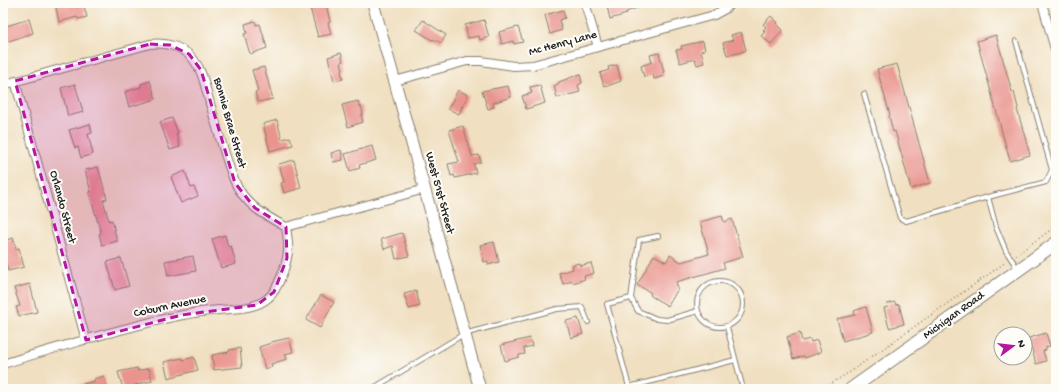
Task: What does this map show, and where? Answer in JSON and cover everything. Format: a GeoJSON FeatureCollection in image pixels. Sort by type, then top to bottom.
{"type":"FeatureCollection","features":[{"type":"Feature","properties":{"kind":"main road","name":"Michigan Road"},"geometry":{"type":"LineString","coordinates":[[851,389],[1056,243]]}},
{"type":"Feature","properties":{"kind":"street","name":"West 51st Street"},"geometry":{"type":"LineString","coordinates":[[373,3],[480,389]]}},
{"type":"Feature","properties":{"kind":"street"},"geometry":{"type":"LineString","coordinates":[[585,3],[598,47]]}},
{"type":"Feature","properties":{"kind":"street","name":"Mc Henry Lane"},"geometry":{"type":"LineString","coordinates":[[395,81],[467,61],[527,66],[714,15],[732,3]]}},
{"type":"Feature","properties":{"kind":"street"},"geometry":{"type":"LineString","coordinates":[[1042,3],[1056,53]]}},
{"type":"Feature","properties":{"kind":"street","name":"Bonnie Brae Street"},"geometry":{"type":"LineString","coordinates":[[3,85],[150,44],[162,43],[182,49],[194,60],[201,70],[231,173],[238,189],[255,208],[286,227]]}},
{"type":"Feature","properties":{"kind":"street","name":"Orlando Street"},"geometry":{"type":"LineString","coordinates":[[15,82],[86,340]]}},
{"type":"Feature","properties":{"kind":"street"},"geometry":{"type":"LineString","coordinates":[[286,227],[425,189]]}},
{"type":"Feature","properties":{"kind":"street","name":"Coburn Avenue"},"geometry":{"type":"LineString","coordinates":[[3,364],[170,317],[198,312],[248,307],[262,302],[274,292],[278,286],[288,251],[286,227]]}},
{"type":"Feature","properties":{"kind":"lane"},"geometry":{"type":"LineString","coordinates":[[864,94],[900,218],[906,221],[1046,182],[1052,170],[1016,41]]}},
{"type":"Feature","properties":{"kind":"lane"},"geometry":{"type":"LineString","coordinates":[[988,197],[996,227],[1006,251],[1018,270]]}},
{"type":"Feature","properties":{"kind":"lane"},"geometry":{"type":"LineString","coordinates":[[658,236],[640,240],[631,298],[638,311],[657,319],[667,320],[698,311]]}},
{"type":"Feature","properties":{"kind":"lane"},"geometry":{"type":"LineString","coordinates":[[724,280],[731,283],[742,294],[744,302],[740,318],[727,327],[720,328],[706,323],[701,318],[698,311],[696,303],[698,296],[702,289],[715,281],[724,280]]}},
{"type":"Feature","properties":{"kind":"lane"},"geometry":{"type":"LineString","coordinates":[[631,298],[607,304],[629,387],[735,360]]}},
{"type":"Feature","properties":{"kind":"lane"},"geometry":{"type":"LineString","coordinates":[[372,389],[464,334],[557,308],[582,307],[588,322]]}},
{"type":"Feature","properties":{"kind":"lane"},"geometry":{"type":"LineString","coordinates":[[727,327],[743,389]]}},
{"type":"Feature","properties":{"kind":"path"},"geometry":{"type":"LineString","coordinates":[[822,389],[850,372],[1056,226]]}},
{"type":"Feature","properties":{"kind":"highlighted area"},"geometry":{"type":"Polygon","coordinates":[[[150,44],[170,45],[189,54],[201,70],[235,183],[255,208],[286,227],[287,258],[274,292],[257,305],[182,315],[86,340],[15,81],[150,44]]]}},
{"type":"Feature","properties":{"kind":"building"},"geometry":{"type":"Polygon","coordinates":[[[55,3],[65,3],[66,6],[83,3],[87,17],[78,19],[77,17],[59,22],[55,3]]]}},
{"type":"Feature","properties":{"kind":"building"},"geometry":{"type":"Polygon","coordinates":[[[620,3],[648,3],[648,5],[610,19],[607,6],[620,3]]]}},
{"type":"Feature","properties":{"kind":"building"},"geometry":{"type":"Polygon","coordinates":[[[326,4],[331,34],[318,37],[310,8],[326,4]]]}},
{"type":"Feature","properties":{"kind":"building"},"geometry":{"type":"Polygon","coordinates":[[[563,10],[565,18],[559,20],[562,30],[550,34],[545,15],[563,10]]]}},
{"type":"Feature","properties":{"kind":"building"},"geometry":{"type":"Polygon","coordinates":[[[771,16],[783,30],[771,44],[761,36],[765,32],[763,30],[766,27],[763,24],[771,16]]]}},
{"type":"Feature","properties":{"kind":"building"},"geometry":{"type":"Polygon","coordinates":[[[29,19],[33,33],[6,42],[3,27],[29,19]]]}},
{"type":"Feature","properties":{"kind":"building"},"geometry":{"type":"Polygon","coordinates":[[[423,20],[446,35],[441,43],[433,39],[432,40],[416,30],[423,20]]]}},
{"type":"Feature","properties":{"kind":"building"},"geometry":{"type":"Polygon","coordinates":[[[484,20],[489,37],[480,40],[479,36],[468,38],[465,25],[484,20]]]}},
{"type":"Feature","properties":{"kind":"building"},"geometry":{"type":"Polygon","coordinates":[[[255,21],[256,25],[260,24],[267,48],[250,54],[244,34],[247,33],[245,24],[255,21]]]}},
{"type":"Feature","properties":{"kind":"building"},"geometry":{"type":"Polygon","coordinates":[[[518,27],[523,42],[514,44],[513,41],[502,44],[499,32],[518,27]]]}},
{"type":"Feature","properties":{"kind":"building"},"geometry":{"type":"Polygon","coordinates":[[[741,32],[746,50],[727,55],[723,43],[733,40],[731,35],[741,32]]]}},
{"type":"Feature","properties":{"kind":"building"},"geometry":{"type":"Polygon","coordinates":[[[996,35],[1012,92],[1014,92],[1017,109],[1030,155],[1010,161],[977,41],[996,35]]]}},
{"type":"Feature","properties":{"kind":"building"},"geometry":{"type":"Polygon","coordinates":[[[703,41],[705,50],[701,51],[704,63],[697,65],[695,59],[680,63],[676,50],[682,49],[681,46],[703,41]]]}},
{"type":"Feature","properties":{"kind":"building"},"geometry":{"type":"Polygon","coordinates":[[[341,53],[343,70],[341,71],[343,79],[334,81],[328,57],[341,53]]]}},
{"type":"Feature","properties":{"kind":"building"},"geometry":{"type":"Polygon","coordinates":[[[659,53],[664,76],[654,79],[653,74],[644,77],[641,66],[652,62],[650,55],[659,53]]]}},
{"type":"Feature","properties":{"kind":"building"},"geometry":{"type":"Polygon","coordinates":[[[897,64],[930,183],[911,189],[895,131],[893,132],[890,115],[877,69],[897,64]]]}},
{"type":"Feature","properties":{"kind":"building"},"geometry":{"type":"Polygon","coordinates":[[[617,65],[621,81],[604,86],[600,73],[609,70],[608,67],[617,65]]]}},
{"type":"Feature","properties":{"kind":"building"},"geometry":{"type":"Polygon","coordinates":[[[264,67],[273,99],[258,102],[255,92],[258,91],[252,70],[264,67]]]}},
{"type":"Feature","properties":{"kind":"building"},"geometry":{"type":"Polygon","coordinates":[[[580,74],[582,83],[578,85],[580,92],[557,98],[554,86],[559,82],[580,74]]]}},
{"type":"Feature","properties":{"kind":"building"},"geometry":{"type":"Polygon","coordinates":[[[150,81],[156,99],[129,107],[125,92],[141,87],[141,84],[150,81]]]}},
{"type":"Feature","properties":{"kind":"building"},"geometry":{"type":"Polygon","coordinates":[[[75,84],[83,112],[68,116],[61,88],[75,84]]]}},
{"type":"Feature","properties":{"kind":"building"},"geometry":{"type":"Polygon","coordinates":[[[540,85],[545,103],[526,109],[522,96],[532,93],[530,87],[540,85]]]}},
{"type":"Feature","properties":{"kind":"building"},"geometry":{"type":"Polygon","coordinates":[[[508,86],[511,97],[493,103],[494,107],[488,109],[482,91],[508,86]]]}},
{"type":"Feature","properties":{"kind":"building"},"geometry":{"type":"Polygon","coordinates":[[[458,90],[468,95],[459,114],[448,109],[458,90]]]}},
{"type":"Feature","properties":{"kind":"building"},"geometry":{"type":"Polygon","coordinates":[[[358,101],[363,114],[361,115],[363,122],[348,127],[342,105],[358,101]]]}},
{"type":"Feature","properties":{"kind":"building"},"geometry":{"type":"Polygon","coordinates":[[[172,118],[178,133],[176,134],[180,147],[170,150],[160,122],[172,118]]]}},
{"type":"Feature","properties":{"kind":"building"},"geometry":{"type":"Polygon","coordinates":[[[277,120],[282,139],[290,137],[293,145],[270,151],[263,124],[277,120]]]}},
{"type":"Feature","properties":{"kind":"building"},"geometry":{"type":"Polygon","coordinates":[[[90,124],[92,133],[88,134],[93,154],[81,158],[78,147],[75,148],[69,130],[90,124]]]}},
{"type":"Feature","properties":{"kind":"building"},"geometry":{"type":"Polygon","coordinates":[[[463,126],[472,156],[479,155],[481,162],[474,164],[476,173],[455,178],[454,175],[451,176],[448,164],[459,162],[449,130],[463,126]]]}},
{"type":"Feature","properties":{"kind":"building"},"geometry":{"type":"Polygon","coordinates":[[[372,146],[376,160],[359,165],[360,168],[350,171],[345,154],[372,146]]]}},
{"type":"Feature","properties":{"kind":"building"},"geometry":{"type":"Polygon","coordinates":[[[341,150],[343,160],[333,162],[331,153],[341,150]]]}},
{"type":"Feature","properties":{"kind":"building"},"geometry":{"type":"Polygon","coordinates":[[[294,160],[301,188],[284,193],[281,183],[284,182],[279,164],[294,160]]]}},
{"type":"Feature","properties":{"kind":"building"},"geometry":{"type":"Polygon","coordinates":[[[98,167],[107,199],[103,200],[109,221],[112,220],[117,241],[102,245],[99,234],[101,233],[89,192],[91,192],[85,170],[98,167]]]}},
{"type":"Feature","properties":{"kind":"building"},"geometry":{"type":"Polygon","coordinates":[[[185,171],[191,188],[194,187],[198,196],[181,203],[171,177],[185,171]]]}},
{"type":"Feature","properties":{"kind":"building"},"geometry":{"type":"Polygon","coordinates":[[[722,216],[724,222],[732,219],[743,257],[723,263],[725,268],[676,282],[678,289],[668,306],[651,296],[650,292],[637,285],[654,255],[666,262],[670,255],[681,262],[709,254],[700,222],[722,216]]]}},
{"type":"Feature","properties":{"kind":"building"},"geometry":{"type":"Polygon","coordinates":[[[402,233],[409,256],[396,259],[393,246],[384,249],[381,239],[402,233]]]}},
{"type":"Feature","properties":{"kind":"building"},"geometry":{"type":"Polygon","coordinates":[[[225,235],[228,247],[231,246],[236,264],[221,268],[212,239],[225,235]]]}},
{"type":"Feature","properties":{"kind":"building"},"geometry":{"type":"Polygon","coordinates":[[[13,238],[16,249],[19,248],[24,267],[8,271],[6,264],[3,265],[3,241],[13,238]]]}},
{"type":"Feature","properties":{"kind":"building"},"geometry":{"type":"Polygon","coordinates":[[[494,242],[499,262],[488,265],[488,261],[484,262],[480,245],[494,242]]]}},
{"type":"Feature","properties":{"kind":"building"},"geometry":{"type":"Polygon","coordinates":[[[193,256],[196,271],[168,276],[165,261],[193,256]]]}},
{"type":"Feature","properties":{"kind":"building"},"geometry":{"type":"Polygon","coordinates":[[[121,258],[129,286],[115,290],[107,262],[121,258]]]}},
{"type":"Feature","properties":{"kind":"building"},"geometry":{"type":"Polygon","coordinates":[[[579,263],[580,266],[591,263],[594,273],[584,276],[585,279],[573,283],[572,281],[563,284],[559,273],[573,269],[572,265],[579,263]]]}},
{"type":"Feature","properties":{"kind":"building"},"geometry":{"type":"Polygon","coordinates":[[[30,284],[37,312],[19,316],[16,307],[20,306],[14,288],[30,284]]]}},
{"type":"Feature","properties":{"kind":"building"},"geometry":{"type":"Polygon","coordinates":[[[416,291],[420,306],[409,309],[404,294],[416,291]]]}},
{"type":"Feature","properties":{"kind":"building"},"geometry":{"type":"Polygon","coordinates":[[[321,295],[334,302],[320,328],[306,320],[321,295]]]}},
{"type":"Feature","properties":{"kind":"building"},"geometry":{"type":"Polygon","coordinates":[[[895,302],[896,305],[899,304],[904,324],[889,328],[884,308],[888,307],[887,304],[895,302]]]}},
{"type":"Feature","properties":{"kind":"building"},"geometry":{"type":"Polygon","coordinates":[[[866,307],[873,332],[843,341],[837,319],[855,315],[854,311],[866,307]]]}},
{"type":"Feature","properties":{"kind":"building"},"geometry":{"type":"Polygon","coordinates":[[[578,318],[583,334],[571,338],[566,321],[578,318]]]}},
{"type":"Feature","properties":{"kind":"building"},"geometry":{"type":"Polygon","coordinates":[[[800,333],[802,341],[810,339],[811,342],[817,340],[821,352],[805,358],[804,356],[793,359],[787,337],[800,333]]]}},
{"type":"Feature","properties":{"kind":"building"},"geometry":{"type":"Polygon","coordinates":[[[1046,333],[1050,346],[1046,347],[1046,350],[1043,351],[1046,361],[1036,364],[1033,353],[1033,337],[1046,333]]]}},
{"type":"Feature","properties":{"kind":"building"},"geometry":{"type":"Polygon","coordinates":[[[289,338],[293,352],[285,354],[287,359],[271,364],[272,367],[265,369],[259,347],[271,342],[289,338]]]}},
{"type":"Feature","properties":{"kind":"building"},"geometry":{"type":"Polygon","coordinates":[[[530,338],[532,346],[524,348],[525,354],[505,361],[501,345],[530,338]]]}},
{"type":"Feature","properties":{"kind":"building"},"geometry":{"type":"Polygon","coordinates":[[[240,348],[242,367],[214,370],[212,355],[229,352],[229,350],[240,348]]]}},
{"type":"Feature","properties":{"kind":"building"},"geometry":{"type":"Polygon","coordinates":[[[194,357],[198,370],[168,378],[164,362],[194,357]]]}},
{"type":"Feature","properties":{"kind":"building"},"geometry":{"type":"Polygon","coordinates":[[[137,368],[138,371],[149,368],[152,381],[135,385],[136,389],[123,389],[118,372],[137,368]]]}},
{"type":"Feature","properties":{"kind":"building"},"geometry":{"type":"Polygon","coordinates":[[[104,376],[107,389],[75,389],[74,386],[95,381],[94,379],[104,376]]]}}]}
